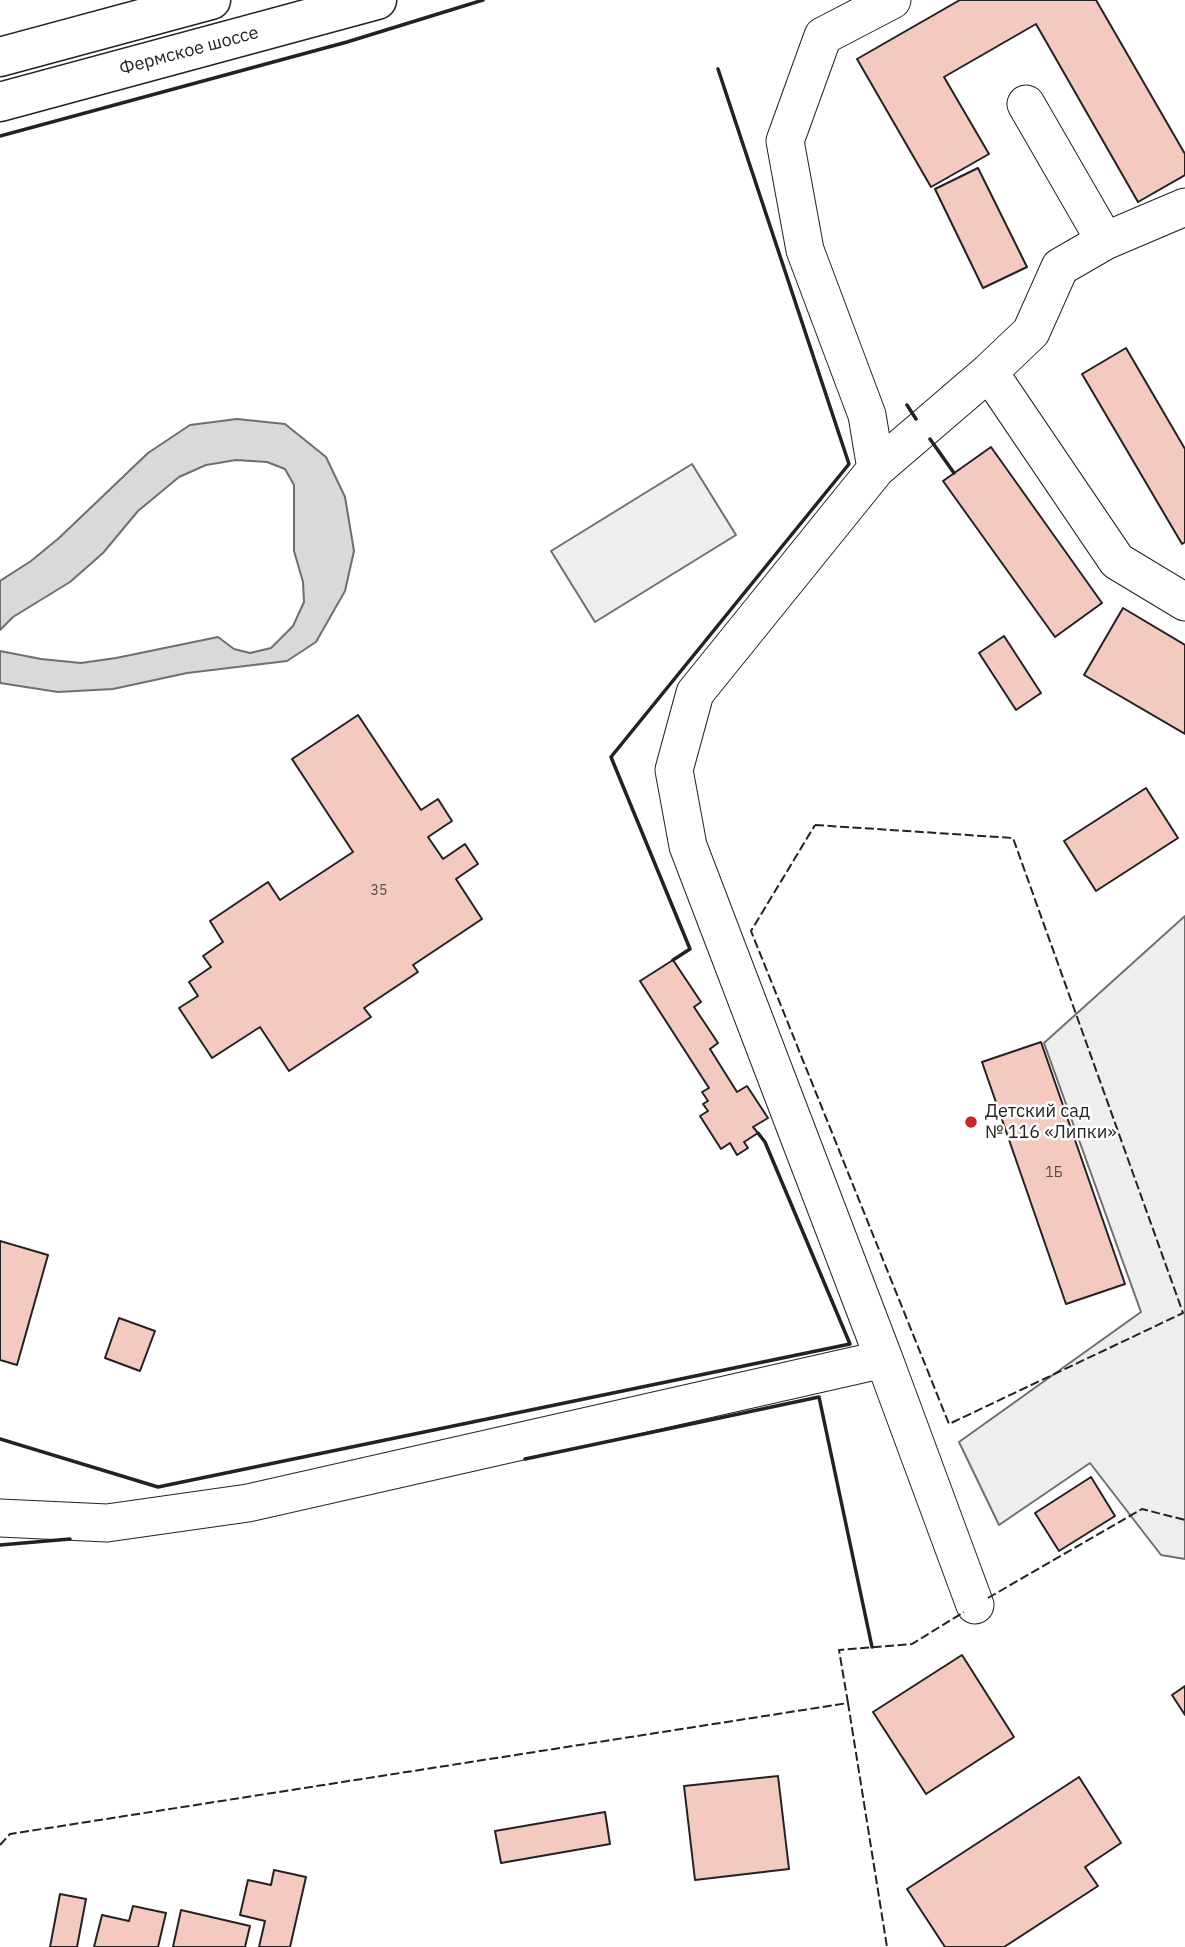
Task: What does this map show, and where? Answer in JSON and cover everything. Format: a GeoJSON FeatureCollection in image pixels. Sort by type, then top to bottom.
{"type":"FeatureCollection","features":[{"type":"Feature","properties":{"kind":"main road"},"geometry":{"type":"LineString","coordinates":[[0,58],[211,0]]}},
{"type":"Feature","properties":{"kind":"main road","name":"Фермское шоссе"},"geometry":{"type":"LineString","coordinates":[[0,102],[377,0]]}},
{"type":"Feature","properties":{"kind":"street"},"geometry":{"type":"LineString","coordinates":[[876,469],[867,415],[805,250],[785,141],[823,36],[892,0]]}},
{"type":"Feature","properties":{"kind":"street"},"geometry":{"type":"LineString","coordinates":[[1026,104],[1105,240]]}},
{"type":"Feature","properties":{"kind":"street"},"geometry":{"type":"LineString","coordinates":[[975,1605],[688,846],[674,770],[695,693],[876,469],[989,372],[1031,332],[1060,267],[1105,240],[1185,207]]}},
{"type":"Feature","properties":{"kind":"street"},"geometry":{"type":"LineString","coordinates":[[989,372],[1117,561],[1185,602]]}},
{"type":"Feature","properties":{"kind":"street"},"geometry":{"type":"LineString","coordinates":[[0,1518],[107,1523],[248,1503],[884,1359]]}},
{"type":"Feature","properties":{"kind":"shaded area"},"geometry":{"type":"Polygon","coordinates":[[[237,419],[285,424],[326,457],[345,497],[354,551],[345,591],[316,642],[287,661],[187,673],[113,689],[58,692],[0,683],[0,651],[81,663],[218,637],[234,649],[250,653],[271,648],[293,626],[304,602],[303,582],[294,551],[294,485],[285,469],[267,462],[236,460],[206,465],[179,477],[138,511],[103,553],[70,582],[13,617],[0,630],[0,581],[59,538],[148,453],[190,425],[237,419]]]}},
{"type":"Feature","properties":{"kind":"shaded area"},"geometry":{"type":"Polygon","coordinates":[[[692,464],[736,535],[595,622],[551,551],[692,464]]]}},
{"type":"Feature","properties":{"kind":"shaded area"},"geometry":{"type":"Polygon","coordinates":[[[1185,916],[1185,1559],[1161,1555],[1090,1463],[999,1525],[959,1442],[1141,1312],[1044,1043],[1185,916]]]}},
{"type":"Feature","properties":{"kind":"building"},"geometry":{"type":"Polygon","coordinates":[[[960,0],[1096,0],[1185,154],[1185,175],[1138,202],[1036,24],[944,77],[989,154],[931,187],[857,59],[960,0]]]}},
{"type":"Feature","properties":{"kind":"building"},"geometry":{"type":"Polygon","coordinates":[[[978,168],[1027,267],[983,288],[935,189],[978,168]]]}},
{"type":"Feature","properties":{"kind":"building"},"geometry":{"type":"Polygon","coordinates":[[[1126,348],[1185,449],[1185,542],[1182,544],[1082,374],[1126,348]]]}},
{"type":"Feature","properties":{"kind":"building"},"geometry":{"type":"Polygon","coordinates":[[[991,447],[1102,603],[1055,637],[943,481],[991,447]]]}},
{"type":"Feature","properties":{"kind":"building"},"geometry":{"type":"Polygon","coordinates":[[[1123,608],[1185,645],[1185,734],[1084,675],[1123,608]]]}},
{"type":"Feature","properties":{"kind":"building"},"geometry":{"type":"Polygon","coordinates":[[[1004,636],[1041,693],[1016,710],[979,653],[1004,636]]]}},
{"type":"Feature","properties":{"kind":"building"},"geometry":{"type":"Polygon","coordinates":[[[358,715],[421,810],[438,799],[452,821],[428,837],[443,859],[465,844],[478,864],[456,879],[482,919],[413,965],[418,972],[364,1008],[371,1017],[289,1071],[260,1027],[212,1058],[179,1008],[198,996],[189,982],[211,967],[203,956],[223,942],[210,921],[268,882],[280,900],[353,852],[292,759],[358,715]]]}},
{"type":"Feature","properties":{"kind":"building"},"geometry":{"type":"Polygon","coordinates":[[[1146,788],[1178,838],[1096,891],[1064,841],[1146,788]]]}},
{"type":"Feature","properties":{"kind":"building"},"geometry":{"type":"Polygon","coordinates":[[[673,960],[701,1002],[694,1007],[718,1043],[710,1049],[737,1092],[747,1086],[768,1118],[753,1127],[758,1133],[744,1142],[748,1148],[737,1155],[730,1143],[721,1149],[700,1116],[708,1111],[703,1104],[708,1101],[702,1092],[709,1088],[640,981],[673,960]]]}},
{"type":"Feature","properties":{"kind":"building"},"geometry":{"type":"Polygon","coordinates":[[[1041,1042],[1125,1284],[1066,1304],[982,1062],[1041,1042]]]}},
{"type":"Feature","properties":{"kind":"building"},"geometry":{"type":"Polygon","coordinates":[[[0,1241],[48,1255],[17,1365],[0,1360],[0,1241]]]}},
{"type":"Feature","properties":{"kind":"building"},"geometry":{"type":"Polygon","coordinates":[[[119,1318],[155,1331],[140,1371],[105,1358],[119,1318]]]}},
{"type":"Feature","properties":{"kind":"building"},"geometry":{"type":"Polygon","coordinates":[[[1091,1477],[1115,1516],[1059,1551],[1035,1513],[1091,1477]]]}},
{"type":"Feature","properties":{"kind":"building"},"geometry":{"type":"Polygon","coordinates":[[[962,1655],[1014,1737],[926,1794],[873,1712],[962,1655]]]}},
{"type":"Feature","properties":{"kind":"building"},"geometry":{"type":"Polygon","coordinates":[[[1185,1686],[1185,1715],[1172,1695],[1185,1686]]]}},
{"type":"Feature","properties":{"kind":"building"},"geometry":{"type":"Polygon","coordinates":[[[778,1776],[789,1869],[695,1880],[684,1786],[778,1776]]]}},
{"type":"Feature","properties":{"kind":"building"},"geometry":{"type":"Polygon","coordinates":[[[1079,1777],[1121,1843],[1085,1867],[1098,1886],[1004,1947],[945,1947],[907,1889],[1079,1777]]]}},
{"type":"Feature","properties":{"kind":"building"},"geometry":{"type":"Polygon","coordinates":[[[605,1812],[610,1844],[501,1863],[495,1831],[605,1812]]]}},
{"type":"Feature","properties":{"kind":"building"},"geometry":{"type":"Polygon","coordinates":[[[274,1870],[306,1877],[290,1947],[259,1947],[265,1921],[240,1915],[248,1880],[271,1885],[274,1870]]]}},
{"type":"Feature","properties":{"kind":"building"},"geometry":{"type":"Polygon","coordinates":[[[60,1894],[86,1899],[77,1947],[50,1947],[60,1894]]]}},
{"type":"Feature","properties":{"kind":"building"},"geometry":{"type":"Polygon","coordinates":[[[133,1906],[166,1913],[158,1947],[94,1947],[102,1915],[129,1921],[133,1906]]]}},
{"type":"Feature","properties":{"kind":"building"},"geometry":{"type":"Polygon","coordinates":[[[181,1910],[250,1926],[245,1947],[173,1947],[181,1910]]]}},
{"type":"Feature","properties":{"kind":"fence"},"geometry":{"type":"LineString","coordinates":[[815,825],[1013,838],[1183,1313],[949,1424],[751,931],[815,825]]}},
{"type":"Feature","properties":{"kind":"fence"},"geometry":{"type":"LineString","coordinates":[[988,1598],[1142,1509],[1185,1520]]}},
{"type":"Feature","properties":{"kind":"fence"},"geometry":{"type":"LineString","coordinates":[[848,1703],[839,1650],[912,1644],[964,1612]]}},
{"type":"Feature","properties":{"kind":"fence"},"geometry":{"type":"LineString","coordinates":[[0,1845],[10,1834],[848,1703],[887,1947]]}},
{"type":"Feature","properties":{"kind":"wall"},"geometry":{"type":"LineString","coordinates":[[0,136],[347,42],[483,0]]}},
{"type":"Feature","properties":{"kind":"wall"},"geometry":{"type":"LineString","coordinates":[[673,960],[690,949],[611,757],[849,464],[718,69]]}},
{"type":"Feature","properties":{"kind":"wall"},"geometry":{"type":"LineString","coordinates":[[907,405],[916,419]]}},
{"type":"Feature","properties":{"kind":"wall"},"geometry":{"type":"LineString","coordinates":[[930,439],[954,473]]}},
{"type":"Feature","properties":{"kind":"wall"},"geometry":{"type":"LineString","coordinates":[[0,1439],[158,1487],[850,1344],[765,1142],[758,1133]]}},
{"type":"Feature","properties":{"kind":"wall"},"geometry":{"type":"LineString","coordinates":[[525,1459],[819,1397],[872,1647]]}},
{"type":"Feature","properties":{"kind":"wall"},"geometry":{"type":"LineString","coordinates":[[0,1545],[70,1539]]}},
{"type":"Feature","properties":{"kind":"place","name":"Детский сад № 116 «Липки»"},"geometry":{"type":"Point","coordinates":[971,1122]}}]}
